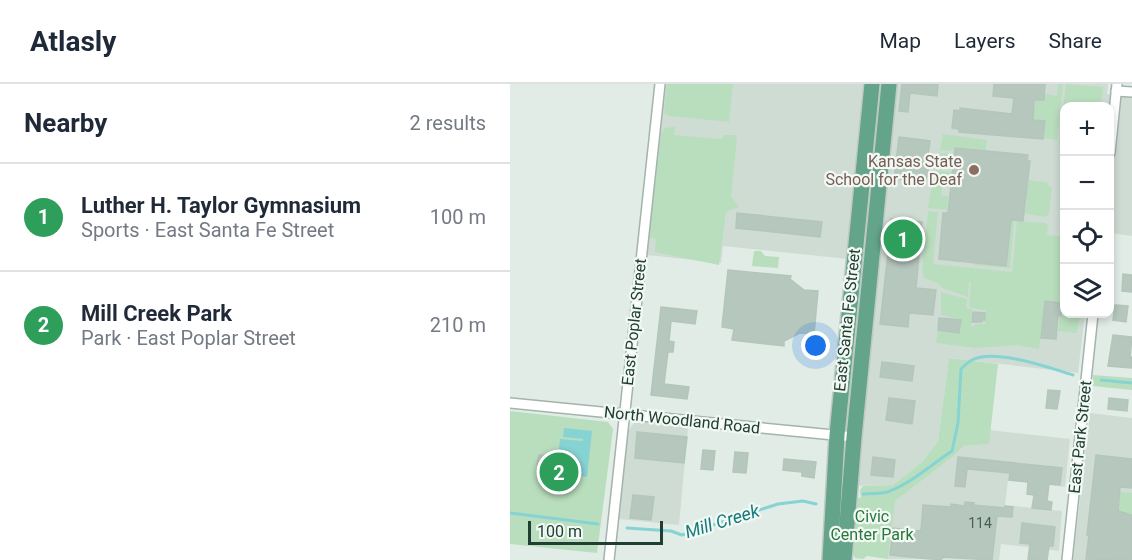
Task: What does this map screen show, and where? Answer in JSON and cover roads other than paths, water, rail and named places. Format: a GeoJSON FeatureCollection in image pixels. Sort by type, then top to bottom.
{"type":"FeatureCollection","features":[{"type":"Feature","properties":{"kind":"main road","name":"East Santa Fe Street"},"geometry":{"type":"LineString","coordinates":[[830,560],[837,435],[872,84]]}},
{"type":"Feature","properties":{"kind":"main road","name":"East Santa Fe Street"},"geometry":{"type":"LineString","coordinates":[[844,560],[889,84]]}},
{"type":"Feature","properties":{"kind":"main road"},"geometry":{"type":"LineString","coordinates":[[847,336],[864,338]]}},
{"type":"Feature","properties":{"kind":"street","name":"East Poplar Street"},"geometry":{"type":"LineString","coordinates":[[609,560],[660,84]]}},
{"type":"Feature","properties":{"kind":"street"},"geometry":{"type":"LineString","coordinates":[[1114,109],[1116,87],[1132,92]]}},
{"type":"Feature","properties":{"kind":"street","name":"East Park Street"},"geometry":{"type":"LineString","coordinates":[[1067,560],[1093,318]]}},
{"type":"Feature","properties":{"kind":"street","name":"North Woodland Road"},"geometry":{"type":"LineString","coordinates":[[510,403],[854,437]]}},
{"type":"Feature","properties":{"kind":"water"},"geometry":{"type":"Polygon","coordinates":[[[564,428],[592,431],[587,477],[574,475],[575,459],[570,458],[565,461],[558,457],[560,439],[583,441],[583,439],[563,437],[564,428]]]}},
{"type":"Feature","properties":{"kind":"waterway","name":"Mill Creek"},"geometry":{"type":"LineString","coordinates":[[863,494],[884,493],[895,489],[952,451],[958,423],[961,369],[971,361],[994,356],[1037,364],[1073,375]]}},
{"type":"Feature","properties":{"kind":"waterway","name":"Mill Creek"},"geometry":{"type":"LineString","coordinates":[[1101,380],[1132,383]]}},
{"type":"Feature","properties":{"kind":"waterway","name":"Mill Creek"},"geometry":{"type":"LineString","coordinates":[[627,528],[671,531],[682,535],[778,504],[803,501],[816,504]]}},
{"type":"Feature","properties":{"kind":"waterway","name":"Mill Creek"},"geometry":{"type":"LineString","coordinates":[[510,513],[598,524]]}},
{"type":"Feature","properties":{"kind":"place","name":"Kansas State School for the Deaf"},"geometry":{"type":"Point","coordinates":[974,170]}},
{"type":"Feature","properties":{"kind":"place","name":"Luther H. Taylor Gymnasium"},"geometry":{"type":"Point","coordinates":[903,239]}},
{"type":"Feature","properties":{"kind":"place","name":"Mill Creek Park"},"geometry":{"type":"Point","coordinates":[559,472]}},
{"type":"Feature","properties":{"kind":"park label","name":"Civic Center Park"},"geometry":{"type":"Point","coordinates":[872,525]}}]}
